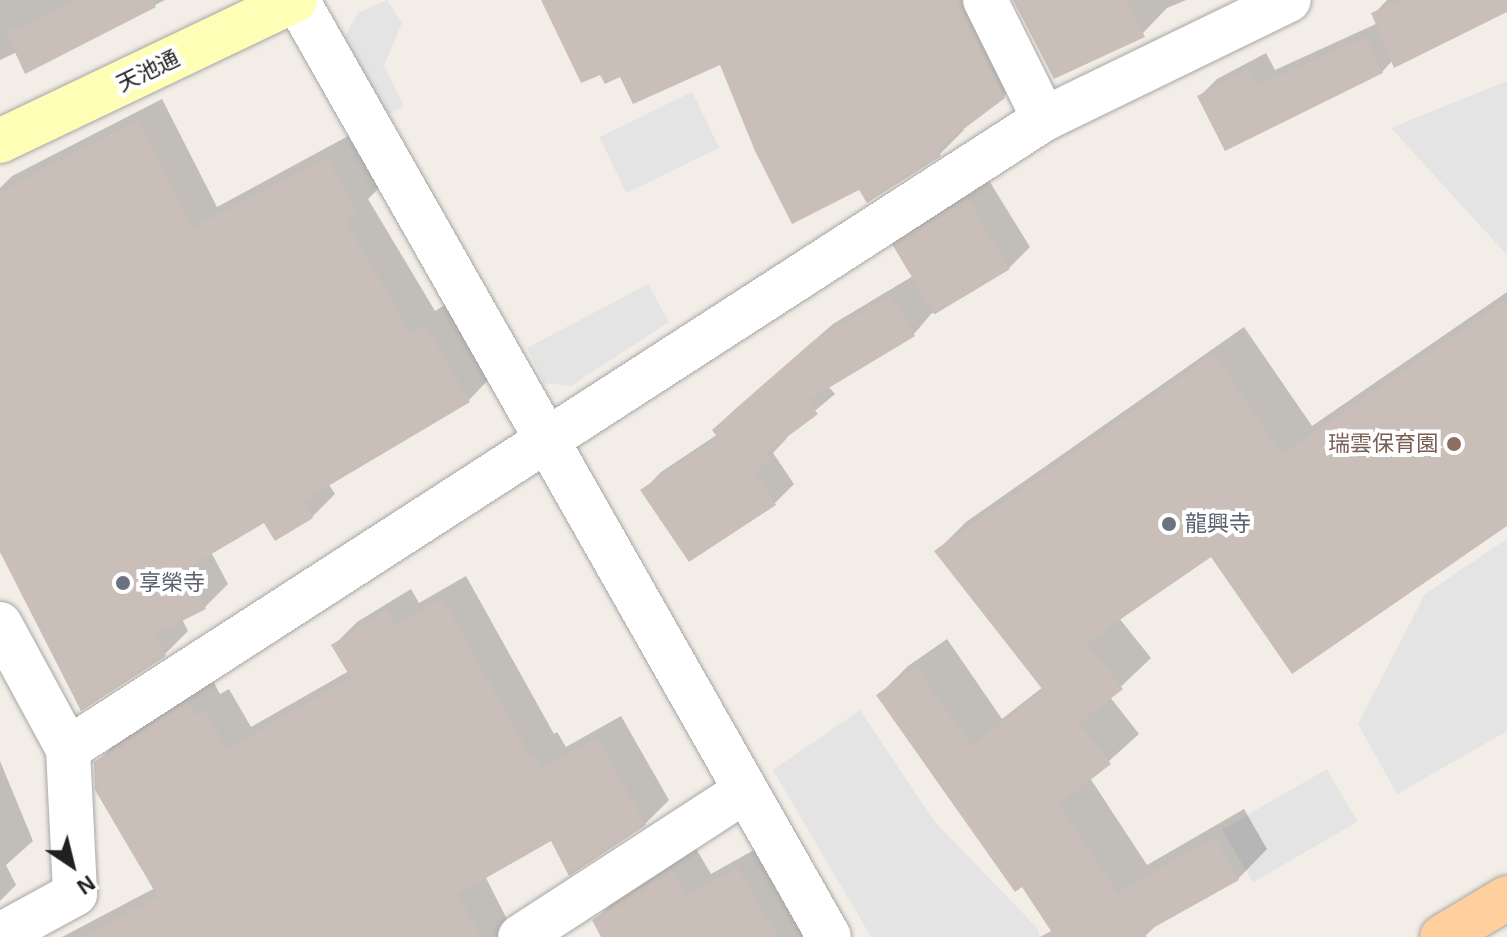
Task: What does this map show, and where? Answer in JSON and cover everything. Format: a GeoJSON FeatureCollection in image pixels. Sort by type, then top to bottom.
{"type":"FeatureCollection","features":[{"type":"Feature","properties":{"kind":"main road"},"geometry":{"type":"LineString","coordinates":[[1442,937],[1507,898]]}},
{"type":"Feature","properties":{"kind":"street","name":"天池通"},"geometry":{"type":"LineString","coordinates":[[0,141],[296,0]]}},
{"type":"Feature","properties":{"kind":"street"},"geometry":{"type":"LineString","coordinates":[[296,0],[829,937]]}},
{"type":"Feature","properties":{"kind":"street"},"geometry":{"type":"LineString","coordinates":[[985,0],[1044,119]]}},
{"type":"Feature","properties":{"kind":"street"},"geometry":{"type":"LineString","coordinates":[[68,749],[1044,119],[1289,0]]}},
{"type":"Feature","properties":{"kind":"street"},"geometry":{"type":"LineString","coordinates":[[0,624],[68,749],[75,894],[0,935]]}},
{"type":"Feature","properties":{"kind":"street"},"geometry":{"type":"LineString","coordinates":[[520,937],[745,791]]}},
{"type":"Feature","properties":{"kind":"shaded area"},"geometry":{"type":"Polygon","coordinates":[[[387,0],[402,23],[384,66],[404,106],[387,115],[344,38],[358,13],[387,0]]]}},
{"type":"Feature","properties":{"kind":"shaded area"},"geometry":{"type":"Polygon","coordinates":[[[1507,81],[1507,255],[1391,128],[1507,81]]]}},
{"type":"Feature","properties":{"kind":"shaded area"},"geometry":{"type":"Polygon","coordinates":[[[692,92],[719,148],[627,193],[599,137],[692,92]]]}},
{"type":"Feature","properties":{"kind":"shaded area"},"geometry":{"type":"Polygon","coordinates":[[[648,284],[669,322],[571,386],[544,383],[527,348],[648,284]]]}},
{"type":"Feature","properties":{"kind":"shaded area"},"geometry":{"type":"Polygon","coordinates":[[[1507,539],[1507,731],[1397,794],[1358,724],[1425,594],[1507,539]]]}},
{"type":"Feature","properties":{"kind":"shaded area"},"geometry":{"type":"Polygon","coordinates":[[[860,710],[934,821],[1037,928],[1040,937],[871,937],[773,770],[860,710]]]}},
{"type":"Feature","properties":{"kind":"shaded area"},"geometry":{"type":"Polygon","coordinates":[[[1327,769],[1358,822],[1253,882],[1222,830],[1327,769]]]}},
{"type":"Feature","properties":{"kind":"building"},"geometry":{"type":"Polygon","coordinates":[[[77,0],[152,0],[156,7],[25,74],[6,33],[77,0]]]}},
{"type":"Feature","properties":{"kind":"building"},"geometry":{"type":"Polygon","coordinates":[[[541,0],[960,0],[1005,98],[937,149],[941,156],[867,203],[859,190],[792,224],[755,151],[720,65],[633,104],[620,77],[605,84],[600,75],[581,83],[541,0]]]}},
{"type":"Feature","properties":{"kind":"building"},"geometry":{"type":"Polygon","coordinates":[[[1013,0],[1127,0],[1145,37],[1054,79],[1013,0]]]}},
{"type":"Feature","properties":{"kind":"building"},"geometry":{"type":"Polygon","coordinates":[[[1401,0],[1507,0],[1507,12],[1394,68],[1371,13],[1401,0]]]}},
{"type":"Feature","properties":{"kind":"building"},"geometry":{"type":"Polygon","coordinates":[[[1366,37],[1383,73],[1225,151],[1197,96],[1248,69],[1257,86],[1366,37]]]}},
{"type":"Feature","properties":{"kind":"building"},"geometry":{"type":"Polygon","coordinates":[[[139,120],[193,228],[327,157],[357,213],[344,220],[411,333],[425,325],[470,402],[303,501],[313,518],[275,541],[264,523],[186,569],[206,609],[156,634],[166,656],[81,711],[0,552],[0,192],[139,120]]]}},
{"type":"Feature","properties":{"kind":"building"},"geometry":{"type":"Polygon","coordinates":[[[967,198],[1010,269],[934,314],[892,243],[967,198]]]}},
{"type":"Feature","properties":{"kind":"building"},"geometry":{"type":"Polygon","coordinates":[[[891,295],[915,336],[807,401],[818,414],[767,452],[760,444],[770,458],[755,472],[776,505],[689,562],[640,490],[718,438],[712,430],[812,342],[891,295]]]}},
{"type":"Feature","properties":{"kind":"building"},"geometry":{"type":"Polygon","coordinates":[[[1507,299],[1507,526],[1292,674],[1211,557],[1086,643],[1123,689],[1079,723],[1111,764],[1059,804],[1117,893],[1214,837],[1239,880],[1144,933],[1147,937],[1040,937],[1051,931],[1022,887],[1015,892],[876,695],[916,667],[972,746],[1043,690],[934,551],[1214,354],[1282,454],[1507,299]]]}},
{"type":"Feature","properties":{"kind":"building"},"geometry":{"type":"Polygon","coordinates":[[[442,598],[530,756],[533,753],[542,769],[597,738],[646,825],[569,876],[551,841],[458,894],[481,937],[80,937],[158,897],[95,790],[94,762],[188,701],[196,716],[205,711],[227,749],[351,678],[331,645],[387,611],[395,625],[442,598]]]}},
{"type":"Feature","properties":{"kind":"building"},"geometry":{"type":"Polygon","coordinates":[[[737,867],[778,937],[601,937],[592,920],[671,869],[687,896],[737,867]]]}},
{"type":"Feature","properties":{"kind":"place","name":"瑞雲保育園"},"geometry":{"type":"Point","coordinates":[1454,444]}},
{"type":"Feature","properties":{"kind":"place","name":"龍興寺"},"geometry":{"type":"Point","coordinates":[1169,524]}},
{"type":"Feature","properties":{"kind":"place","name":"享榮寺"},"geometry":{"type":"Point","coordinates":[123,583]}}]}
